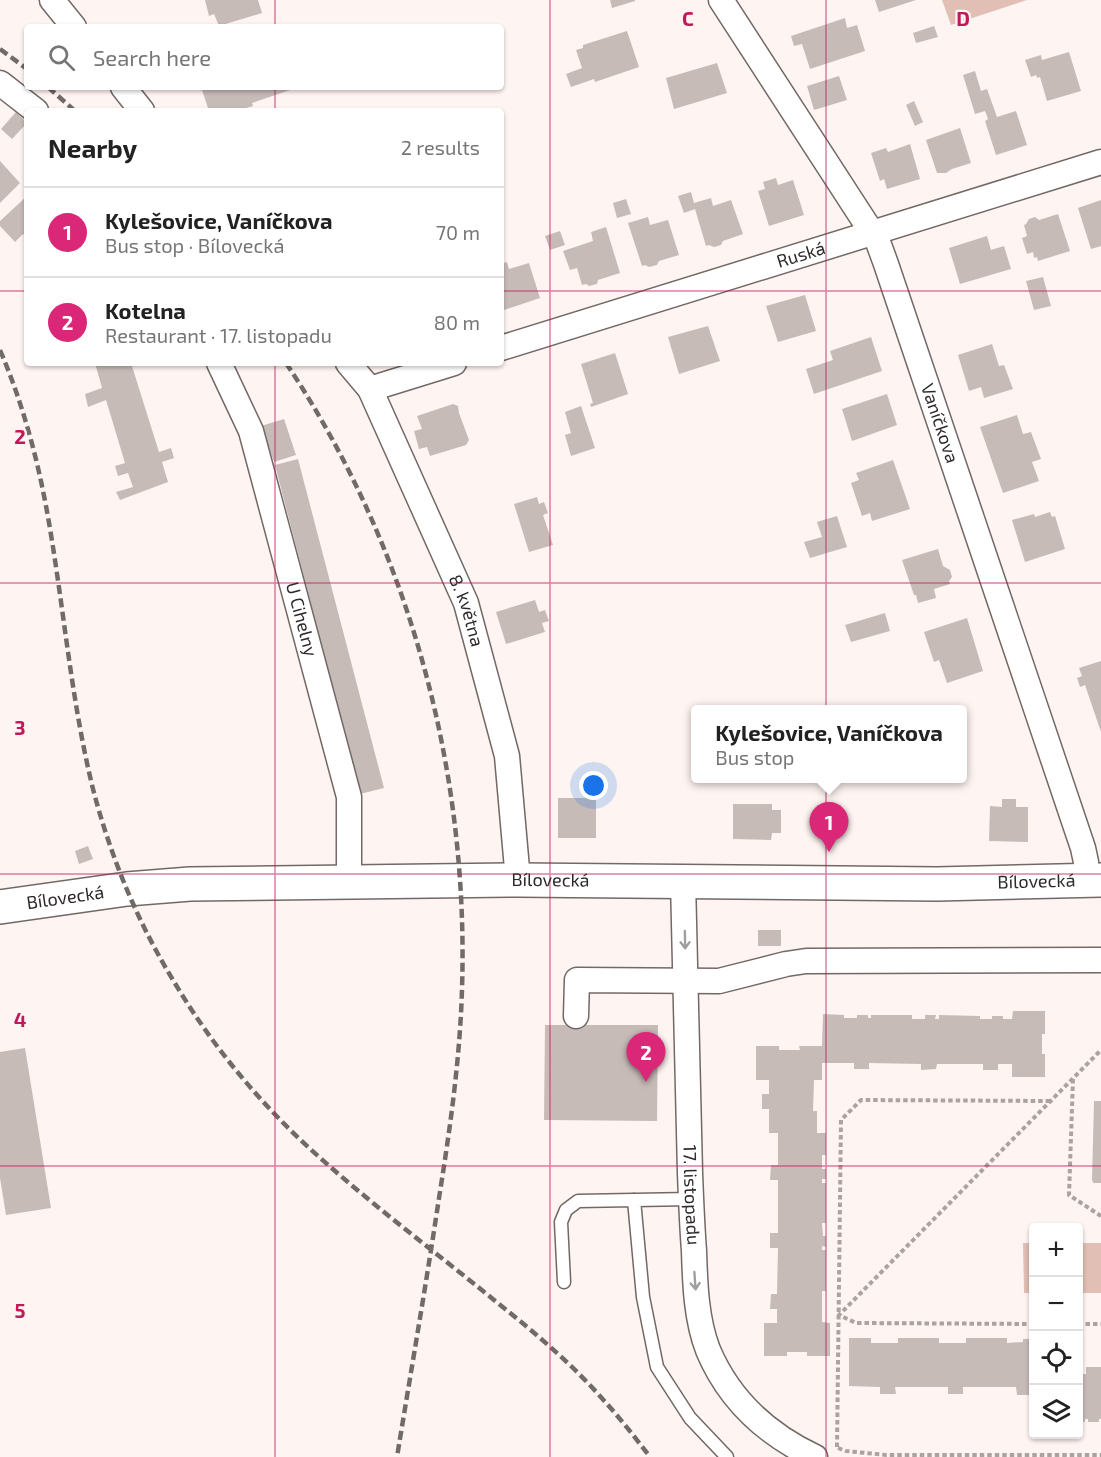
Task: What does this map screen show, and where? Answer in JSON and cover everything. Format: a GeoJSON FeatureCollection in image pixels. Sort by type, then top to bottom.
{"type":"FeatureCollection","features":[{"type":"Feature","properties":{"kind":"main road","name":"Bílovecká"},"geometry":{"type":"LineString","coordinates":[[0,907],[127,889],[169,886],[518,880],[915,884],[1094,880]]}},
{"type":"Feature","properties":{"kind":"street"},"geometry":{"type":"LineString","coordinates":[[52,0],[72,24]]}},
{"type":"Feature","properties":{"kind":"street","name":"Vaníčkova"},"geometry":{"type":"LineString","coordinates":[[721,0],[872,232],[886,264],[1094,880]]}},
{"type":"Feature","properties":{"kind":"street"},"geometry":{"type":"LineString","coordinates":[[0,83],[32,108]]}},
{"type":"Feature","properties":{"kind":"street"},"geometry":{"type":"LineString","coordinates":[[125,90],[140,108]]}},
{"type":"Feature","properties":{"kind":"street","name":"Ruská"},"geometry":{"type":"LineString","coordinates":[[504,347],[1101,162]]}},
{"type":"Feature","properties":{"kind":"street","name":"U Cihelny"},"geometry":{"type":"LineString","coordinates":[[220,366],[251,431],[349,798],[349,882]]}},
{"type":"Feature","properties":{"kind":"street","name":"8. května"},"geometry":{"type":"LineString","coordinates":[[351,366],[370,389],[466,603],[507,756],[518,880]]}},
{"type":"Feature","properties":{"kind":"street"},"geometry":{"type":"LineString","coordinates":[[370,389],[444,366]]}},
{"type":"Feature","properties":{"kind":"street","name":"17. listopadu"},"geometry":{"type":"LineString","coordinates":[[684,881],[695,1285],[707,1346],[724,1380],[760,1424],[779,1438],[821,1451]]}},
{"type":"Feature","properties":{"kind":"street"},"geometry":{"type":"LineString","coordinates":[[576,1016],[577,980],[719,981],[806,961],[1101,960]]}},
{"type":"Feature","properties":{"kind":"lane"},"geometry":{"type":"LineString","coordinates":[[564,1282],[561,1222],[566,1210],[578,1201],[691,1198]]}},
{"type":"Feature","properties":{"kind":"lane"},"geometry":{"type":"LineString","coordinates":[[634,1200],[643,1297],[657,1368],[690,1418],[727,1457]]}},
{"type":"Feature","properties":{"kind":"path"},"geometry":{"type":"LineString","coordinates":[[839,1315],[1101,1050]]}},
{"type":"Feature","properties":{"kind":"path"},"geometry":{"type":"LineString","coordinates":[[1073,1079],[1070,1195],[1101,1216]]}},
{"type":"Feature","properties":{"kind":"path"},"geometry":{"type":"LineString","coordinates":[[837,1448],[842,1120],[861,1100],[1050,1101]]}},
{"type":"Feature","properties":{"kind":"path"},"geometry":{"type":"LineString","coordinates":[[839,1315],[856,1323],[1029,1324]]}},
{"type":"Feature","properties":{"kind":"path"},"geometry":{"type":"LineString","coordinates":[[1083,1324],[1101,1324]]}},
{"type":"Feature","properties":{"kind":"path"},"geometry":{"type":"LineString","coordinates":[[821,1451],[837,1448],[886,1455],[1101,1455]]}},
{"type":"Feature","properties":{"kind":"shaded area"},"geometry":{"type":"Polygon","coordinates":[[[942,0],[1027,0],[951,25],[942,0]]]}},
{"type":"Feature","properties":{"kind":"shaded area"},"geometry":{"type":"Polygon","coordinates":[[[1023,1243],[1029,1243],[1029,1293],[1024,1293],[1023,1243]]]}},
{"type":"Feature","properties":{"kind":"shaded area"},"geometry":{"type":"Polygon","coordinates":[[[1083,1243],[1101,1243],[1101,1293],[1083,1293],[1083,1243]]]}},
{"type":"Feature","properties":{"kind":"building"},"geometry":{"type":"Polygon","coordinates":[[[205,0],[258,0],[262,13],[226,24],[218,24],[214,14],[209,16],[205,0]]]}},
{"type":"Feature","properties":{"kind":"building"},"geometry":{"type":"Polygon","coordinates":[[[610,0],[635,0],[635,1],[612,8],[610,0]]]}},
{"type":"Feature","properties":{"kind":"building"},"geometry":{"type":"Polygon","coordinates":[[[875,0],[916,0],[879,12],[875,0]]]}},
{"type":"Feature","properties":{"kind":"building"},"geometry":{"type":"Polygon","coordinates":[[[845,18],[847,28],[857,25],[865,51],[810,69],[802,44],[794,46],[791,36],[845,18]]]}},
{"type":"Feature","properties":{"kind":"building"},"geometry":{"type":"Polygon","coordinates":[[[934,26],[938,37],[916,43],[913,33],[934,26]]]}},
{"type":"Feature","properties":{"kind":"building"},"geometry":{"type":"Polygon","coordinates":[[[627,31],[639,67],[595,82],[594,79],[571,87],[566,74],[582,68],[576,50],[583,48],[583,45],[627,31]]]}},
{"type":"Feature","properties":{"kind":"building"},"geometry":{"type":"Polygon","coordinates":[[[1069,52],[1081,91],[1047,101],[1040,77],[1037,78],[1036,75],[1031,77],[1025,60],[1041,55],[1042,60],[1069,52]]]}},
{"type":"Feature","properties":{"kind":"building"},"geometry":{"type":"Polygon","coordinates":[[[717,63],[727,93],[674,109],[666,78],[717,63]]]}},
{"type":"Feature","properties":{"kind":"building"},"geometry":{"type":"Polygon","coordinates":[[[975,71],[981,91],[987,89],[997,117],[1016,111],[1027,145],[996,155],[985,121],[988,119],[985,111],[975,114],[963,75],[975,71]]]}},
{"type":"Feature","properties":{"kind":"building"},"geometry":{"type":"Polygon","coordinates":[[[839,76],[847,100],[814,110],[807,86],[839,76]]]}},
{"type":"Feature","properties":{"kind":"building"},"geometry":{"type":"Polygon","coordinates":[[[202,90],[290,90],[252,103],[253,106],[246,108],[208,108],[202,90]]]}},
{"type":"Feature","properties":{"kind":"building"},"geometry":{"type":"Polygon","coordinates":[[[914,101],[923,122],[915,126],[906,105],[914,101]]]}},
{"type":"Feature","properties":{"kind":"building"},"geometry":{"type":"Polygon","coordinates":[[[16,112],[24,120],[24,126],[12,139],[1,129],[16,112]]]}},
{"type":"Feature","properties":{"kind":"building"},"geometry":{"type":"Polygon","coordinates":[[[960,128],[971,163],[946,173],[937,173],[926,140],[960,128]]]}},
{"type":"Feature","properties":{"kind":"building"},"geometry":{"type":"Polygon","coordinates":[[[910,144],[920,179],[887,189],[884,179],[880,181],[871,153],[886,148],[888,152],[910,144]]]}},
{"type":"Feature","properties":{"kind":"building"},"geometry":{"type":"Polygon","coordinates":[[[0,161],[20,183],[0,203],[0,161]]]}},
{"type":"Feature","properties":{"kind":"building"},"geometry":{"type":"Polygon","coordinates":[[[776,178],[778,185],[793,180],[804,215],[769,226],[758,191],[765,189],[763,182],[776,178]]]}},
{"type":"Feature","properties":{"kind":"building"},"geometry":{"type":"Polygon","coordinates":[[[691,192],[694,203],[711,198],[713,206],[731,200],[743,234],[723,241],[721,245],[706,246],[695,209],[684,213],[678,196],[691,192]]]}},
{"type":"Feature","properties":{"kind":"building"},"geometry":{"type":"Polygon","coordinates":[[[24,199],[24,235],[15,242],[0,226],[0,221],[24,199]]]}},
{"type":"Feature","properties":{"kind":"building"},"geometry":{"type":"Polygon","coordinates":[[[626,199],[631,214],[617,218],[613,203],[626,199]]]}},
{"type":"Feature","properties":{"kind":"building"},"geometry":{"type":"Polygon","coordinates":[[[1101,200],[1101,246],[1091,249],[1078,208],[1101,200]]]}},
{"type":"Feature","properties":{"kind":"building"},"geometry":{"type":"Polygon","coordinates":[[[1058,214],[1070,251],[1038,261],[1037,257],[1034,258],[1033,252],[1027,254],[1022,238],[1027,236],[1024,225],[1029,219],[1035,217],[1039,220],[1058,214]]]}},
{"type":"Feature","properties":{"kind":"building"},"geometry":{"type":"Polygon","coordinates":[[[648,217],[650,225],[668,220],[679,255],[659,261],[657,265],[649,267],[642,266],[628,223],[648,217]]]}},
{"type":"Feature","properties":{"kind":"building"},"geometry":{"type":"Polygon","coordinates":[[[606,227],[620,273],[598,280],[597,284],[582,285],[577,268],[570,270],[563,251],[593,241],[591,232],[606,227]]]}},
{"type":"Feature","properties":{"kind":"building"},"geometry":{"type":"Polygon","coordinates":[[[560,231],[565,245],[550,250],[545,236],[560,231]]]}},
{"type":"Feature","properties":{"kind":"building"},"geometry":{"type":"Polygon","coordinates":[[[987,236],[991,250],[1004,246],[1011,269],[960,284],[949,248],[987,236]]]}},
{"type":"Feature","properties":{"kind":"building"},"geometry":{"type":"Polygon","coordinates":[[[507,262],[509,269],[529,263],[540,298],[504,310],[504,263],[507,262]]]}},
{"type":"Feature","properties":{"kind":"building"},"geometry":{"type":"Polygon","coordinates":[[[1043,277],[1051,306],[1034,310],[1026,281],[1043,277]]]}},
{"type":"Feature","properties":{"kind":"building"},"geometry":{"type":"Polygon","coordinates":[[[805,295],[816,331],[778,342],[766,306],[805,295]]]}},
{"type":"Feature","properties":{"kind":"building"},"geometry":{"type":"Polygon","coordinates":[[[708,326],[720,361],[679,374],[668,337],[708,326]]]}},
{"type":"Feature","properties":{"kind":"building"},"geometry":{"type":"Polygon","coordinates":[[[871,337],[882,371],[814,394],[806,369],[833,360],[830,351],[871,337]]]}},
{"type":"Feature","properties":{"kind":"building"},"geometry":{"type":"Polygon","coordinates":[[[992,344],[999,366],[1004,365],[1013,389],[984,398],[981,387],[969,391],[958,355],[992,344]]]}},
{"type":"Feature","properties":{"kind":"building"},"geometry":{"type":"Polygon","coordinates":[[[615,353],[628,394],[591,407],[590,404],[593,403],[581,364],[615,353]]]}},
{"type":"Feature","properties":{"kind":"building"},"geometry":{"type":"Polygon","coordinates":[[[96,366],[132,366],[159,452],[171,448],[174,458],[162,462],[168,482],[120,500],[116,492],[133,487],[128,473],[118,476],[115,466],[125,463],[106,400],[88,407],[85,394],[102,388],[96,366]]]}},
{"type":"Feature","properties":{"kind":"building"},"geometry":{"type":"Polygon","coordinates":[[[887,394],[897,425],[852,441],[842,409],[887,394]]]}},
{"type":"Feature","properties":{"kind":"building"},"geometry":{"type":"Polygon","coordinates":[[[453,404],[458,406],[469,440],[466,445],[430,456],[427,447],[419,449],[414,431],[422,429],[417,416],[453,404]]]}},
{"type":"Feature","properties":{"kind":"building"},"geometry":{"type":"Polygon","coordinates":[[[581,406],[595,448],[571,456],[565,435],[571,433],[565,412],[581,406]]]}},
{"type":"Feature","properties":{"kind":"building"},"geometry":{"type":"Polygon","coordinates":[[[1017,415],[1023,434],[1031,432],[1041,459],[1032,462],[1039,481],[1003,493],[980,427],[1017,415]]]}},
{"type":"Feature","properties":{"kind":"building"},"geometry":{"type":"Polygon","coordinates":[[[284,419],[296,455],[274,462],[261,426],[284,419]]]}},
{"type":"Feature","properties":{"kind":"building"},"geometry":{"type":"Polygon","coordinates":[[[298,459],[384,788],[360,794],[275,465],[298,459]]]}},
{"type":"Feature","properties":{"kind":"building"},"geometry":{"type":"Polygon","coordinates":[[[893,460],[910,509],[872,521],[870,513],[862,516],[851,483],[859,480],[856,473],[893,460]]]}},
{"type":"Feature","properties":{"kind":"building"},"geometry":{"type":"Polygon","coordinates":[[[537,497],[539,504],[544,502],[548,513],[543,515],[553,545],[529,552],[514,504],[537,497]]]}},
{"type":"Feature","properties":{"kind":"building"},"geometry":{"type":"Polygon","coordinates":[[[1050,512],[1052,517],[1055,516],[1065,549],[1025,562],[1012,520],[1034,514],[1035,517],[1050,512]]]}},
{"type":"Feature","properties":{"kind":"building"},"geometry":{"type":"Polygon","coordinates":[[[837,516],[847,547],[810,558],[804,542],[822,537],[817,522],[837,516]]]}},
{"type":"Feature","properties":{"kind":"building"},"geometry":{"type":"Polygon","coordinates":[[[938,549],[943,566],[950,570],[952,577],[950,584],[934,589],[936,598],[918,603],[902,560],[938,549]]]}},
{"type":"Feature","properties":{"kind":"building"},"geometry":{"type":"Polygon","coordinates":[[[535,600],[539,612],[545,610],[549,621],[542,623],[545,632],[506,644],[496,612],[535,600]]]}},
{"type":"Feature","properties":{"kind":"building"},"geometry":{"type":"Polygon","coordinates":[[[885,613],[890,631],[851,642],[845,625],[885,613]]]}},
{"type":"Feature","properties":{"kind":"building"},"geometry":{"type":"Polygon","coordinates":[[[967,618],[983,671],[947,683],[939,660],[934,662],[924,632],[967,618]]]}},
{"type":"Feature","properties":{"kind":"building"},"geometry":{"type":"Polygon","coordinates":[[[1101,661],[1101,732],[1085,685],[1080,687],[1077,678],[1082,676],[1079,668],[1101,661]]]}},
{"type":"Feature","properties":{"kind":"building"},"geometry":{"type":"Polygon","coordinates":[[[558,798],[596,798],[596,838],[558,838],[558,798]]]}},
{"type":"Feature","properties":{"kind":"building"},"geometry":{"type":"Polygon","coordinates":[[[1002,799],[1016,799],[1016,807],[1028,807],[1028,842],[989,841],[990,806],[1002,807],[1002,799]]]}},
{"type":"Feature","properties":{"kind":"building"},"geometry":{"type":"Polygon","coordinates":[[[733,804],[772,804],[772,810],[781,810],[781,833],[772,833],[771,840],[733,839],[733,804]]]}},
{"type":"Feature","properties":{"kind":"building"},"geometry":{"type":"Polygon","coordinates":[[[88,846],[93,859],[79,864],[75,851],[88,846]]]}},
{"type":"Feature","properties":{"kind":"building"},"geometry":{"type":"Polygon","coordinates":[[[758,930],[781,930],[781,946],[758,946],[758,930]]]}},
{"type":"Feature","properties":{"kind":"building"},"geometry":{"type":"Polygon","coordinates":[[[1013,1011],[1045,1011],[1042,1054],[1045,1054],[1045,1077],[1012,1077],[1012,1064],[998,1064],[998,1070],[983,1070],[983,1064],[937,1064],[936,1069],[921,1070],[921,1064],[869,1063],[869,1069],[854,1069],[854,1063],[822,1063],[822,1080],[814,1080],[813,1111],[817,1111],[817,1133],[826,1133],[826,1155],[822,1155],[822,1169],[826,1169],[826,1179],[822,1179],[822,1183],[826,1183],[826,1223],[822,1223],[823,1236],[826,1236],[826,1247],[822,1246],[822,1250],[826,1250],[826,1291],[822,1291],[822,1322],[830,1323],[830,1356],[807,1356],[807,1352],[787,1352],[787,1356],[764,1356],[764,1323],[777,1323],[777,1309],[770,1309],[771,1294],[777,1294],[778,1248],[770,1248],[770,1233],[778,1233],[778,1180],[770,1180],[771,1165],[778,1165],[778,1133],[769,1133],[769,1109],[762,1109],[762,1094],[769,1094],[769,1080],[756,1080],[756,1046],[779,1046],[779,1050],[800,1050],[799,1046],[822,1046],[823,1014],[844,1015],[844,1018],[857,1018],[857,1015],[868,1015],[868,1018],[871,1018],[871,1015],[912,1015],[912,1019],[925,1019],[925,1015],[936,1015],[935,1019],[939,1019],[939,1015],[980,1016],[980,1019],[1003,1016],[1003,1019],[1012,1019],[1013,1011]]]}},
{"type":"Feature","properties":{"kind":"building"},"geometry":{"type":"Polygon","coordinates":[[[545,1025],[658,1025],[657,1121],[544,1120],[545,1025]]]}},
{"type":"Feature","properties":{"kind":"building"},"geometry":{"type":"Polygon","coordinates":[[[25,1048],[51,1208],[6,1215],[0,1178],[0,1052],[25,1048]]]}},
{"type":"Feature","properties":{"kind":"building"},"geometry":{"type":"Polygon","coordinates":[[[1094,1101],[1101,1101],[1101,1183],[1093,1183],[1092,1179],[1094,1101]]]}},
{"type":"Feature","properties":{"kind":"building"},"geometry":{"type":"Polygon","coordinates":[[[849,1338],[871,1338],[871,1343],[898,1343],[898,1338],[939,1338],[939,1343],[966,1343],[966,1338],[1007,1338],[1007,1343],[1023,1342],[1023,1339],[1029,1339],[1029,1395],[1017,1395],[1016,1387],[963,1387],[963,1394],[948,1394],[948,1387],[895,1387],[896,1394],[880,1394],[880,1387],[849,1386],[849,1338]]]}},
{"type":"Feature","properties":{"kind":"building"},"geometry":{"type":"Polygon","coordinates":[[[1086,1367],[1101,1367],[1101,1419],[1099,1422],[1088,1422],[1088,1419],[1085,1419],[1083,1422],[1083,1374],[1086,1374],[1086,1367]]]}},
{"type":"Feature","properties":{"kind":"railway"},"geometry":{"type":"LineString","coordinates":[[0,49],[24,67]]}},
{"type":"Feature","properties":{"kind":"railway"},"geometry":{"type":"LineString","coordinates":[[51,90],[72,108]]}},
{"type":"Feature","properties":{"kind":"railway"},"geometry":{"type":"LineString","coordinates":[[0,350],[23,412],[40,474],[54,551],[79,722],[93,789],[116,863],[136,911],[160,958],[188,1004],[221,1051],[257,1095],[297,1137],[362,1194],[554,1350],[602,1398],[650,1457]]}},
{"type":"Feature","properties":{"kind":"railway"},"geometry":{"type":"LineString","coordinates":[[288,366],[329,434],[366,508],[398,584],[423,662],[442,743],[455,824],[461,906],[462,989],[457,1068],[424,1296],[397,1457]]}},
{"type":"Feature","properties":{"kind":"place","name":"Kylešovice, Vaníčkova"},"geometry":{"type":"Point","coordinates":[829,852]}},
{"type":"Feature","properties":{"kind":"place","name":"Kotelna"},"geometry":{"type":"Point","coordinates":[646,1082]}}]}
